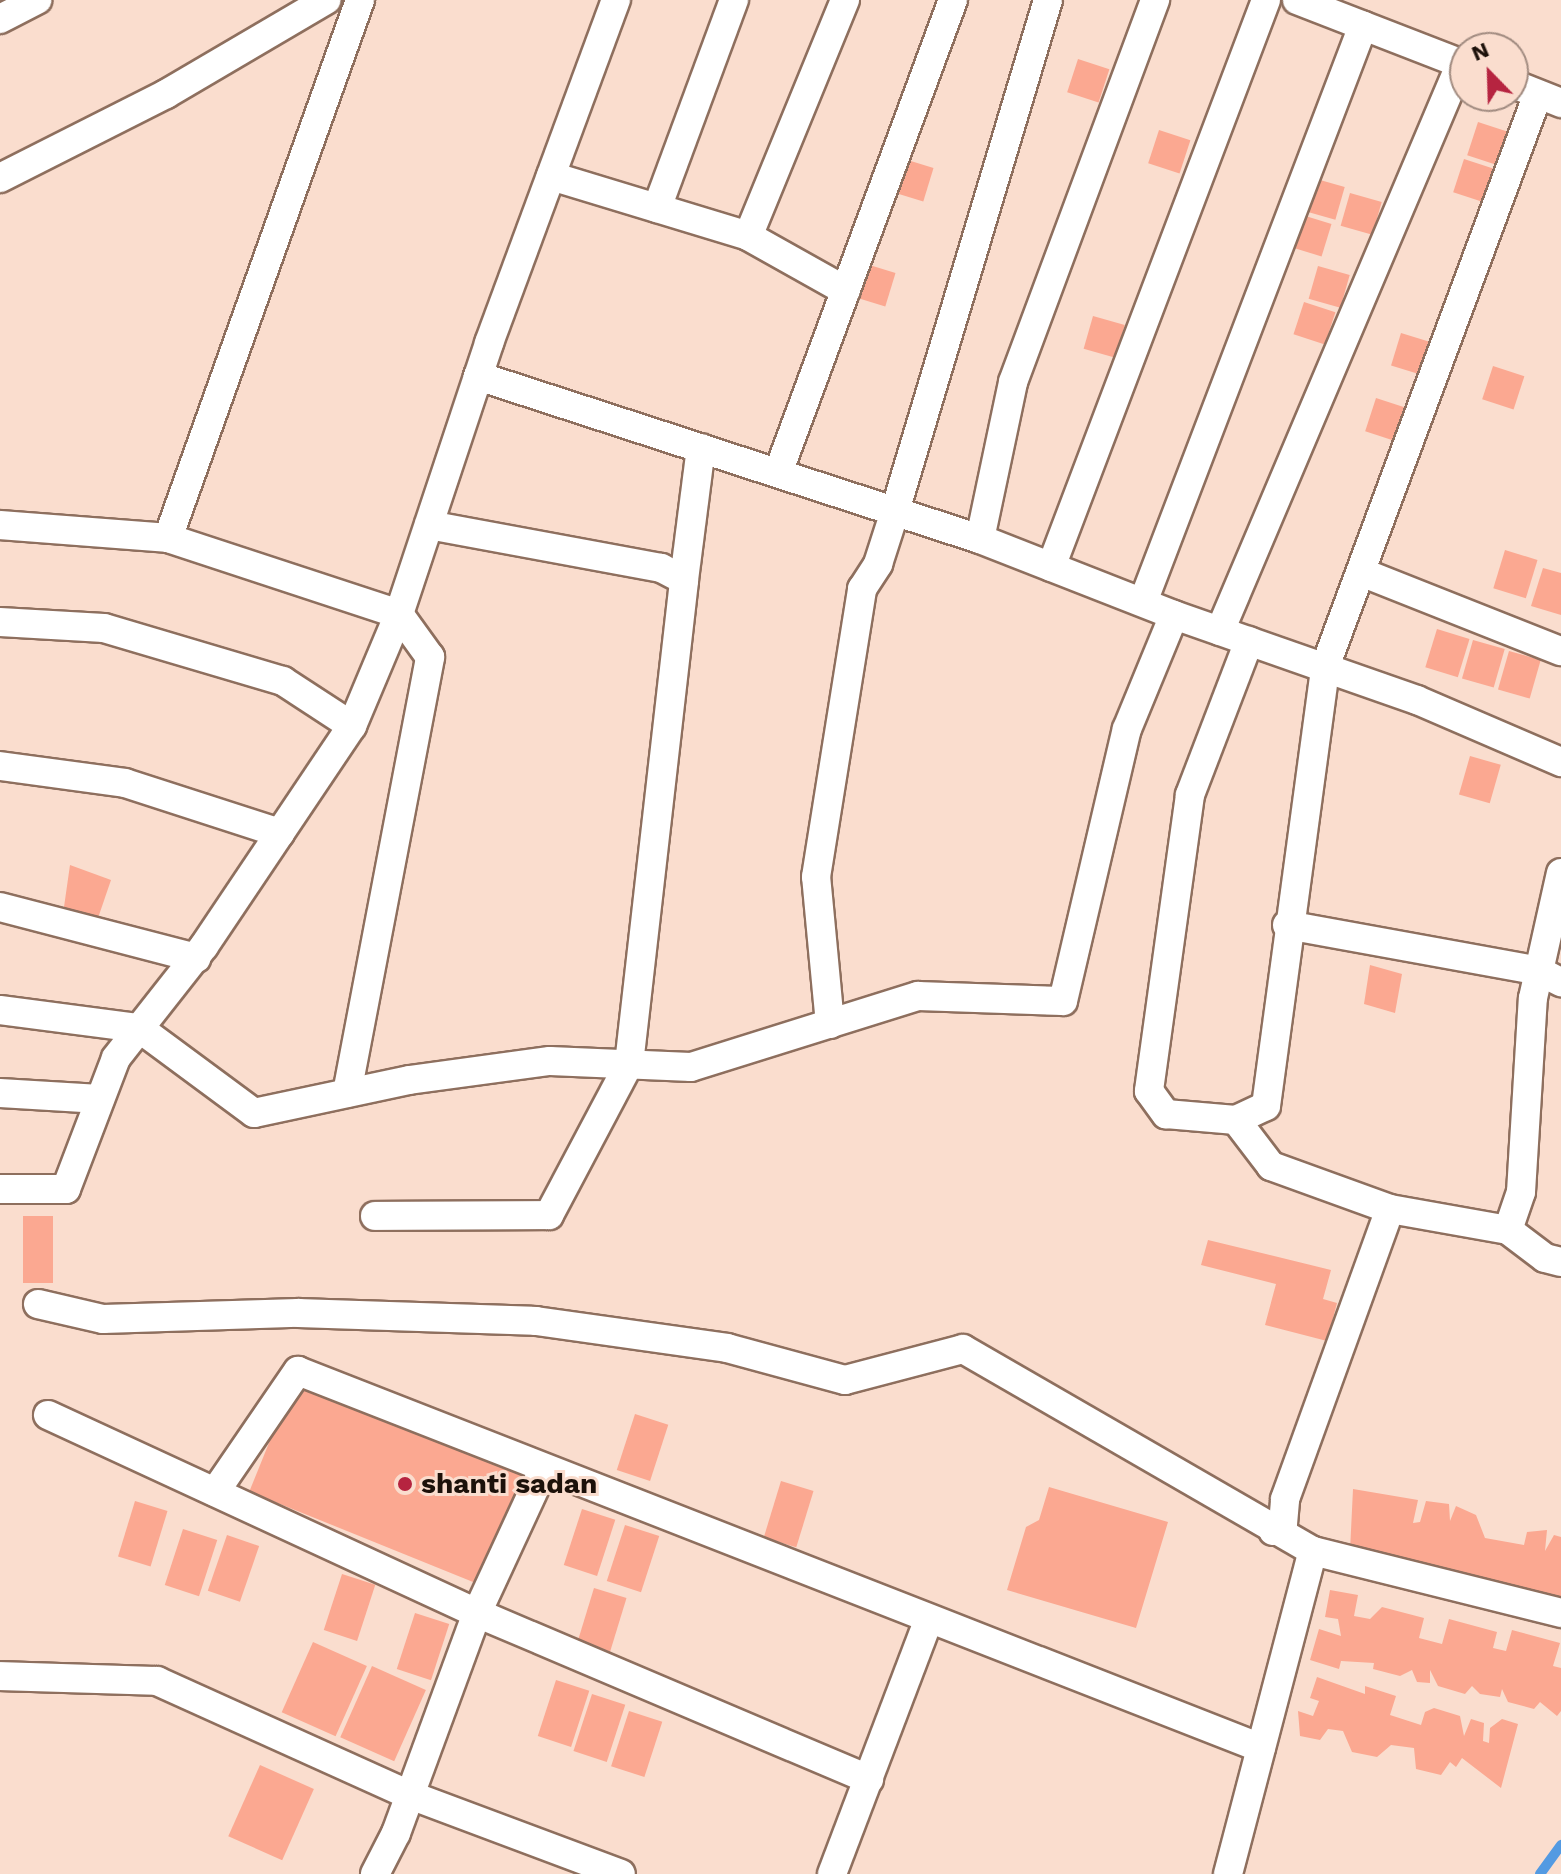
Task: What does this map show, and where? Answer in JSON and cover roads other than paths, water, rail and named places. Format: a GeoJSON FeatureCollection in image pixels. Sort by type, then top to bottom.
{"type":"FeatureCollection","features":[{"type":"Feature","properties":{"kind":"street"},"geometry":{"type":"LineString","coordinates":[[0,19],[37,0]]}},
{"type":"Feature","properties":{"kind":"street"},"geometry":{"type":"LineString","coordinates":[[0,178],[166,94],[326,0]]}},
{"type":"Feature","properties":{"kind":"street"},"geometry":{"type":"LineString","coordinates":[[168,538],[360,0]]}},
{"type":"Feature","properties":{"kind":"street"},"geometry":{"type":"LineString","coordinates":[[0,1189],[66,1189],[116,1058],[196,958],[352,726],[399,614],[478,376],[616,0]]}},
{"type":"Feature","properties":{"kind":"street"},"geometry":{"type":"LineString","coordinates":[[657,208],[734,0]]}},
{"type":"Feature","properties":{"kind":"street"},"geometry":{"type":"LineString","coordinates":[[748,236],[845,0]]}},
{"type":"Feature","properties":{"kind":"street"},"geometry":{"type":"LineString","coordinates":[[778,473],[953,0]]}},
{"type":"Feature","properties":{"kind":"street"},"geometry":{"type":"LineString","coordinates":[[830,1024],[816,877],[862,589],[878,564],[895,511],[1048,0]]}},
{"type":"Feature","properties":{"kind":"street"},"geometry":{"type":"LineString","coordinates":[[980,539],[1013,382],[1155,0]]}},
{"type":"Feature","properties":{"kind":"street"},"geometry":{"type":"LineString","coordinates":[[1051,567],[1266,0]]}},
{"type":"Feature","properties":{"kind":"street"},"geometry":{"type":"LineString","coordinates":[[1297,0],[1449,59]]}},
{"type":"Feature","properties":{"kind":"street"},"geometry":{"type":"LineString","coordinates":[[1143,602],[1363,26]]}},
{"type":"Feature","properties":{"kind":"street"},"geometry":{"type":"LineString","coordinates":[[1249,641],[1190,795],[1149,1091],[1166,1114],[1236,1120],[1266,1106],[1287,925],[1325,667],[1537,93]]}},
{"type":"Feature","properties":{"kind":"street"},"geometry":{"type":"LineString","coordinates":[[1220,631],[1449,97]]}},
{"type":"Feature","properties":{"kind":"street"},"geometry":{"type":"LineString","coordinates":[[551,176],[748,236],[846,291]]}},
{"type":"Feature","properties":{"kind":"street"},"geometry":{"type":"LineString","coordinates":[[478,376],[980,539],[1174,615],[1417,700],[1561,762]]}},
{"type":"Feature","properties":{"kind":"street"},"geometry":{"type":"LineString","coordinates":[[375,1216],[549,1215],[629,1064],[701,448]]}},
{"type":"Feature","properties":{"kind":"street"},"geometry":{"type":"LineString","coordinates":[[0,525],[168,538],[399,614],[430,657],[347,1093]]}},
{"type":"Feature","properties":{"kind":"street"},"geometry":{"type":"LineString","coordinates":[[429,525],[661,568],[684,580]]}},
{"type":"Feature","properties":{"kind":"street"},"geometry":{"type":"LineString","coordinates":[[1361,572],[1561,651]]}},
{"type":"Feature","properties":{"kind":"street"},"geometry":{"type":"LineString","coordinates":[[0,1010],[139,1028],[254,1113],[347,1093],[550,1061],[691,1067],[918,996],[1063,1001],[1127,729],[1174,615]]}},
{"type":"Feature","properties":{"kind":"street"},"geometry":{"type":"LineString","coordinates":[[0,622],[104,628],[149,641],[283,681],[352,726]]}},
{"type":"Feature","properties":{"kind":"street"},"geometry":{"type":"LineString","coordinates":[[0,766],[125,783],[280,833]]}},
{"type":"Feature","properties":{"kind":"street"},"geometry":{"type":"LineString","coordinates":[[1508,1230],[1521,1192],[1561,873]]}},
{"type":"Feature","properties":{"kind":"street"},"geometry":{"type":"LineString","coordinates":[[0,907],[196,958]]}},
{"type":"Feature","properties":{"kind":"street"},"geometry":{"type":"LineString","coordinates":[[1287,925],[1550,977]]}},
{"type":"Feature","properties":{"kind":"street"},"geometry":{"type":"LineString","coordinates":[[0,1093],[100,1099]]}},
{"type":"Feature","properties":{"kind":"street"},"geometry":{"type":"LineString","coordinates":[[1236,1120],[1271,1166],[1390,1209],[1508,1230],[1545,1258],[1561,1262]]}},
{"type":"Feature","properties":{"kind":"street"},"geometry":{"type":"LineString","coordinates":[[1273,1531],[1283,1524],[1285,1499],[1390,1209]]}},
{"type":"Feature","properties":{"kind":"street"},"geometry":{"type":"LineString","coordinates":[[38,1304],[103,1319],[298,1313],[536,1321],[727,1348],[845,1380],[963,1349],[1273,1531],[1313,1551],[1561,1613]]}},
{"type":"Feature","properties":{"kind":"street"},"geometry":{"type":"LineString","coordinates":[[215,1492],[298,1371],[543,1470],[1261,1748]]}},
{"type":"Feature","properties":{"kind":"street"},"geometry":{"type":"LineString","coordinates":[[48,1415],[477,1613],[869,1779]]}},
{"type":"Feature","properties":{"kind":"street"},"geometry":{"type":"LineString","coordinates":[[375,1874],[410,1795],[477,1613],[543,1470]]}},
{"type":"Feature","properties":{"kind":"street"},"geometry":{"type":"LineString","coordinates":[[1228,1874],[1313,1551]]}},
{"type":"Feature","properties":{"kind":"street"},"geometry":{"type":"LineString","coordinates":[[832,1874],[929,1619]]}},
{"type":"Feature","properties":{"kind":"street"},"geometry":{"type":"LineString","coordinates":[[0,1676],[157,1681],[410,1795],[621,1874]]}},
{"type":"Feature","properties":{"kind":"waterway"},"geometry":{"type":"LineString","coordinates":[[1540,1874],[1561,1845]]}},
{"type":"Feature","properties":{"kind":"place","name":"shanti sadan"},"geometry":{"type":"Point","coordinates":[405,1484]}}]}
